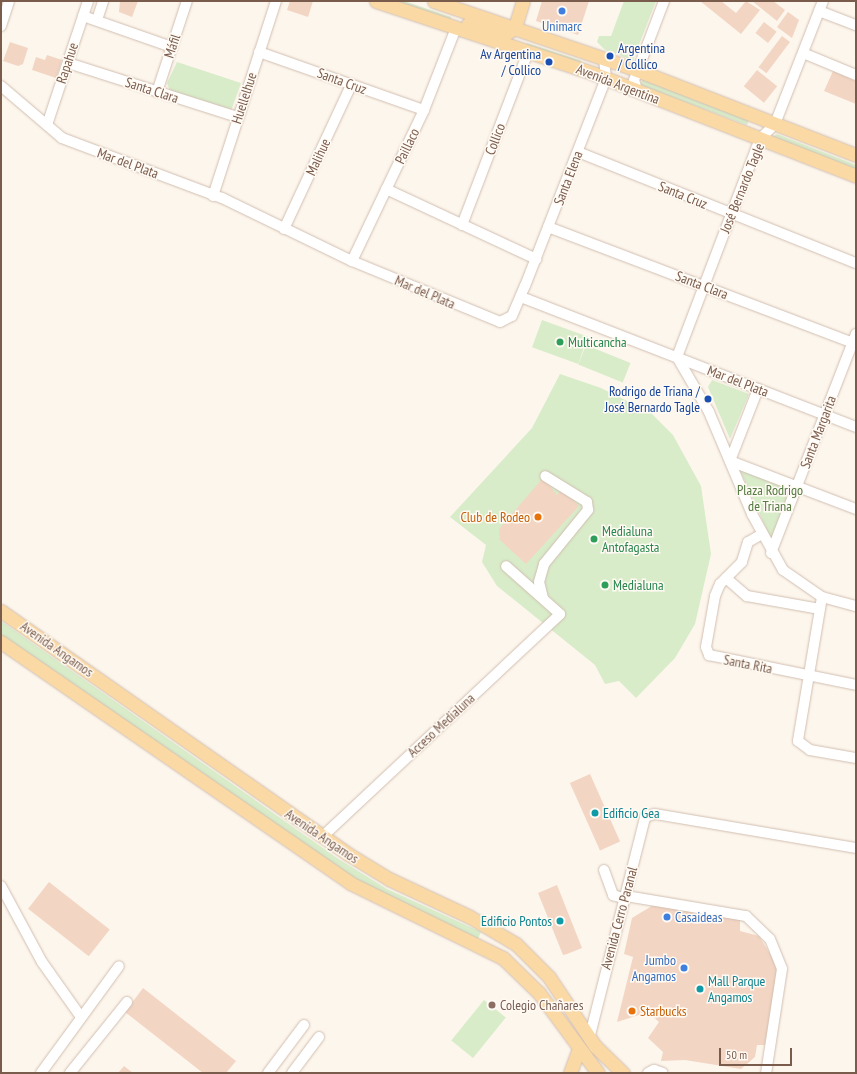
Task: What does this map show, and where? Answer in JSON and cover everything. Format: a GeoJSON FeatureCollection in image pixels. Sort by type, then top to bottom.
{"type":"FeatureCollection","features":[{"type":"Feature","properties":{"kind":"main road","name":"Avenida Argentina"},"geometry":{"type":"LineString","coordinates":[[376,1],[606,78],[856,176]]}},
{"type":"Feature","properties":{"kind":"main road","name":"Avenida Argentina"},"geometry":{"type":"LineString","coordinates":[[434,1],[515,27],[637,70],[856,155]]}},
{"type":"Feature","properties":{"kind":"main road"},"geometry":{"type":"LineString","coordinates":[[456,28],[467,24],[508,33],[515,27],[523,1]]}},
{"type":"Feature","properties":{"kind":"main road","name":"Avenida Angamos"},"geometry":{"type":"LineString","coordinates":[[1,611],[322,837],[389,879],[476,920],[516,944],[548,977],[587,1036],[623,1073]]}},
{"type":"Feature","properties":{"kind":"main road","name":"Avenida Angamos"},"geometry":{"type":"LineString","coordinates":[[1,642],[350,883],[503,958],[539,993],[578,1051],[587,1068],[598,1073]]}},
{"type":"Feature","properties":{"kind":"main road","name":"Avenida Cerro Paranal"},"geometry":{"type":"LineString","coordinates":[[587,1036],[587,1068]]}},
{"type":"Feature","properties":{"kind":"main road","name":"Avenida Cerro Paranal"},"geometry":{"type":"LineString","coordinates":[[570,1073],[578,1051]]}},
{"type":"Feature","properties":{"kind":"street"},"geometry":{"type":"LineString","coordinates":[[1,26],[9,1]]}},
{"type":"Feature","properties":{"kind":"street","name":"Rapahue"},"geometry":{"type":"LineString","coordinates":[[47,125],[88,1]]}},
{"type":"Feature","properties":{"kind":"street"},"geometry":{"type":"LineString","coordinates":[[97,20],[103,1]]}},
{"type":"Feature","properties":{"kind":"street","name":"Máfil"},"geometry":{"type":"LineString","coordinates":[[157,92],[187,1]]}},
{"type":"Feature","properties":{"kind":"street","name":"Huellelhue"},"geometry":{"type":"LineString","coordinates":[[213,196],[237,117],[276,1]]}},
{"type":"Feature","properties":{"kind":"street"},"geometry":{"type":"LineString","coordinates":[[637,90],[634,80],[637,70],[664,1]]}},
{"type":"Feature","properties":{"kind":"street","name":"José Bernardo Tagle"},"geometry":{"type":"LineString","coordinates":[[677,357],[760,139],[776,124],[823,1]]}},
{"type":"Feature","properties":{"kind":"street"},"geometry":{"type":"LineString","coordinates":[[819,11],[856,25]]}},
{"type":"Feature","properties":{"kind":"street"},"geometry":{"type":"LineString","coordinates":[[83,16],[172,46]]}},
{"type":"Feature","properties":{"kind":"street","name":"Paillaco"},"geometry":{"type":"LineString","coordinates":[[352,261],[424,110],[456,28]]}},
{"type":"Feature","properties":{"kind":"street","name":"Santa Cruz"},"geometry":{"type":"LineString","coordinates":[[259,52],[424,110]]}},
{"type":"Feature","properties":{"kind":"street","name":"Collico"},"geometry":{"type":"LineString","coordinates":[[462,225],[528,52]]}},
{"type":"Feature","properties":{"kind":"street"},"geometry":{"type":"LineString","coordinates":[[803,53],[856,75]]}},
{"type":"Feature","properties":{"kind":"street","name":"Santa Elena"},"geometry":{"type":"LineString","coordinates":[[521,297],[606,78],[604,58]]}},
{"type":"Feature","properties":{"kind":"street","name":"Santa Clara"},"geometry":{"type":"LineString","coordinates":[[68,63],[237,117]]}},
{"type":"Feature","properties":{"kind":"street","name":"Malihue"},"geometry":{"type":"LineString","coordinates":[[284,229],[351,85]]}},
{"type":"Feature","properties":{"kind":"street","name":"Mar del Plata"},"geometry":{"type":"LineString","coordinates":[[1,86],[47,125],[76,144],[213,196],[352,261],[500,322],[512,316],[521,297],[856,427]]}},
{"type":"Feature","properties":{"kind":"street","name":"Santa Cruz"},"geometry":{"type":"LineString","coordinates":[[578,152],[731,215],[856,263]]}},
{"type":"Feature","properties":{"kind":"street"},"geometry":{"type":"LineString","coordinates":[[386,189],[536,259]]}},
{"type":"Feature","properties":{"kind":"street","name":"Santa Clara"},"geometry":{"type":"LineString","coordinates":[[548,227],[704,286],[855,340]]}},
{"type":"Feature","properties":{"kind":"street","name":"Santa Margarita"},"geometry":{"type":"LineString","coordinates":[[771,553],[824,415],[855,340]]}},
{"type":"Feature","properties":{"kind":"street"},"geometry":{"type":"LineString","coordinates":[[677,357],[709,412],[762,534],[771,553],[783,570],[822,597],[856,606]]}},
{"type":"Feature","properties":{"kind":"street"},"geometry":{"type":"LineString","coordinates":[[730,461],[758,389]]}},
{"type":"Feature","properties":{"kind":"street"},"geometry":{"type":"LineString","coordinates":[[730,461],[856,509]]}},
{"type":"Feature","properties":{"kind":"street"},"geometry":{"type":"LineString","coordinates":[[543,598],[539,582],[544,564],[588,510],[587,502],[545,476]]}},
{"type":"Feature","properties":{"kind":"street","name":"Santa Rita"},"geometry":{"type":"LineString","coordinates":[[762,534],[748,542],[742,562],[726,578],[715,596],[706,647],[709,655],[856,685]]}},
{"type":"Feature","properties":{"kind":"street"},"geometry":{"type":"LineString","coordinates":[[506,566],[543,598]]}},
{"type":"Feature","properties":{"kind":"street"},"geometry":{"type":"LineString","coordinates":[[726,578],[747,596],[820,609]]}},
{"type":"Feature","properties":{"kind":"street"},"geometry":{"type":"LineString","coordinates":[[822,597],[798,741],[810,750],[856,758]]}},
{"type":"Feature","properties":{"kind":"street","name":"Acceso Medialuna"},"geometry":{"type":"LineString","coordinates":[[322,837],[560,614],[543,598]]}},
{"type":"Feature","properties":{"kind":"street","name":"Avenida Cerro Paranal"},"geometry":{"type":"LineString","coordinates":[[578,1051],[587,1036],[592,1019],[645,816],[655,814],[856,848]]}},
{"type":"Feature","properties":{"kind":"street"},"geometry":{"type":"LineString","coordinates":[[604,870],[613,895],[746,916],[770,939],[782,969],[766,1073]]}},
{"type":"Feature","properties":{"kind":"street"},"geometry":{"type":"LineString","coordinates":[[1,886],[5,903],[42,962],[81,1017]]}},
{"type":"Feature","properties":{"kind":"street"},"geometry":{"type":"LineString","coordinates":[[41,1073],[119,966]]}},
{"type":"Feature","properties":{"kind":"street"},"geometry":{"type":"LineString","coordinates":[[70,1073],[127,1002]]}},
{"type":"Feature","properties":{"kind":"street"},"geometry":{"type":"LineString","coordinates":[[268,1073],[304,1026]]}},
{"type":"Feature","properties":{"kind":"street"},"geometry":{"type":"LineString","coordinates":[[292,1073],[319,1037]]}},
{"type":"Feature","properties":{"kind":"street"},"geometry":{"type":"LineString","coordinates":[[648,1073],[654,1070],[663,1073]]}},
{"type":"Feature","properties":{"kind":"green space"},"geometry":{"type":"Polygon","coordinates":[[[385,1],[404,1],[451,17],[451,21],[385,1]]]}},
{"type":"Feature","properties":{"kind":"green space"},"geometry":{"type":"Polygon","coordinates":[[[624,1],[656,1],[633,60],[605,50],[597,42],[599,36],[611,36],[624,1]]]}},
{"type":"Feature","properties":{"kind":"green space"},"geometry":{"type":"Polygon","coordinates":[[[527,43],[581,61],[580,65],[525,48],[527,43]]]}},
{"type":"Feature","properties":{"kind":"green space"},"geometry":{"type":"Polygon","coordinates":[[[177,62],[241,83],[231,111],[170,91],[167,83],[177,62]]]}},
{"type":"Feature","properties":{"kind":"green space"},"geometry":{"type":"Polygon","coordinates":[[[643,79],[749,120],[747,125],[640,85],[643,79]]]}},
{"type":"Feature","properties":{"kind":"green space"},"geometry":{"type":"Polygon","coordinates":[[[777,134],[856,165],[856,171],[772,137],[777,134]]]}},
{"type":"Feature","properties":{"kind":"green space","name":"Multicancha"},"geometry":{"type":"Polygon","coordinates":[[[542,320],[588,337],[578,364],[532,347],[542,320]]]}},
{"type":"Feature","properties":{"kind":"green space","name":"Multicancha"},"geometry":{"type":"Polygon","coordinates":[[[586,345],[631,363],[623,382],[578,364],[586,345]]]}},
{"type":"Feature","properties":{"kind":"green space","name":"Medialuna Antofagasta"},"geometry":{"type":"Polygon","coordinates":[[[560,374],[601,388],[651,413],[673,435],[701,486],[711,554],[695,624],[675,658],[636,698],[619,681],[605,684],[595,665],[497,586],[482,562],[486,545],[450,517],[532,428],[560,374]]]}},
{"type":"Feature","properties":{"kind":"green space"},"geometry":{"type":"Polygon","coordinates":[[[712,380],[749,394],[730,439],[708,387],[712,380]]]}},
{"type":"Feature","properties":{"kind":"green space","name":"Plaza Rodrigo de Triana"},"geometry":{"type":"Polygon","coordinates":[[[739,468],[790,490],[771,539],[739,468]]]}},
{"type":"Feature","properties":{"kind":"green space"},"geometry":{"type":"Polygon","coordinates":[[[1,621],[337,858],[387,889],[481,932],[477,941],[354,881],[1,635],[1,621]]]}},
{"type":"Feature","properties":{"kind":"green space"},"geometry":{"type":"Polygon","coordinates":[[[484,1000],[506,1018],[473,1058],[451,1040],[484,1000]]]}},
{"type":"Feature","properties":{"kind":"building"},"geometry":{"type":"Polygon","coordinates":[[[120,1],[138,1],[132,17],[119,12],[120,1]]]}},
{"type":"Feature","properties":{"kind":"building"},"geometry":{"type":"Polygon","coordinates":[[[290,1],[313,1],[308,17],[287,10],[290,1]]]}},
{"type":"Feature","properties":{"kind":"building","name":"Unimarc"},"geometry":{"type":"Polygon","coordinates":[[[542,1],[589,1],[578,35],[536,21],[542,1]]]}},
{"type":"Feature","properties":{"kind":"building"},"geometry":{"type":"Polygon","coordinates":[[[700,1],[721,1],[736,13],[746,1],[760,10],[741,34],[700,1]]]}},
{"type":"Feature","properties":{"kind":"building"},"geometry":{"type":"Polygon","coordinates":[[[752,1],[773,1],[785,10],[777,21],[752,1]]]}},
{"type":"Feature","properties":{"kind":"building"},"geometry":{"type":"Polygon","coordinates":[[[788,12],[799,20],[792,38],[777,27],[788,12]]]}},
{"type":"Feature","properties":{"kind":"building"},"geometry":{"type":"Polygon","coordinates":[[[764,22],[777,32],[768,43],[755,33],[764,22]]]}},
{"type":"Feature","properties":{"kind":"building"},"geometry":{"type":"Polygon","coordinates":[[[782,36],[790,42],[767,73],[759,67],[782,36]]]}},
{"type":"Feature","properties":{"kind":"building"},"geometry":{"type":"Polygon","coordinates":[[[10,42],[28,48],[23,64],[18,66],[3,61],[10,42]]]}},
{"type":"Feature","properties":{"kind":"building"},"geometry":{"type":"Polygon","coordinates":[[[47,55],[62,60],[56,78],[32,70],[36,57],[45,60],[47,55]]]}},
{"type":"Feature","properties":{"kind":"building"},"geometry":{"type":"Polygon","coordinates":[[[757,70],[777,86],[764,103],[744,86],[757,70]]]}},
{"type":"Feature","properties":{"kind":"building"},"geometry":{"type":"Polygon","coordinates":[[[833,71],[856,81],[856,104],[824,91],[833,71]]]}},
{"type":"Feature","properties":{"kind":"building","name":"Club de Rodeo"},"geometry":{"type":"Polygon","coordinates":[[[543,478],[557,495],[562,490],[579,506],[526,564],[500,540],[499,529],[543,478]]]}},
{"type":"Feature","properties":{"kind":"building","name":"Edificio Gea"},"geometry":{"type":"Polygon","coordinates":[[[590,774],[620,842],[600,851],[570,783],[590,774]]]}},
{"type":"Feature","properties":{"kind":"building"},"geometry":{"type":"Polygon","coordinates":[[[49,882],[110,929],[89,956],[28,909],[49,882]]]}},
{"type":"Feature","properties":{"kind":"building","name":"Edificio Pontos"},"geometry":{"type":"Polygon","coordinates":[[[557,885],[582,948],[563,955],[538,893],[557,885]]]}},
{"type":"Feature","properties":{"kind":"building","name":"Mall Parque Angamos"},"geometry":{"type":"Polygon","coordinates":[[[660,901],[740,917],[740,931],[759,936],[777,965],[768,1045],[757,1045],[755,1057],[741,1069],[685,1060],[661,1061],[663,1052],[648,1038],[659,1022],[648,1012],[617,1022],[633,957],[624,954],[632,918],[660,901]]]}},
{"type":"Feature","properties":{"kind":"building"},"geometry":{"type":"Polygon","coordinates":[[[143,988],[236,1061],[226,1073],[203,1073],[125,1012],[143,988]]]}},
{"type":"Feature","properties":{"kind":"building"},"geometry":{"type":"Polygon","coordinates":[[[124,1066],[133,1073],[118,1073],[124,1066]]]}},
{"type":"Feature","properties":{"kind":"place","name":"Unimarc"},"geometry":{"type":"Point","coordinates":[562,11]}},
{"type":"Feature","properties":{"kind":"place","name":"Argentina / Collico"},"geometry":{"type":"Point","coordinates":[610,56]}},
{"type":"Feature","properties":{"kind":"place","name":"Av Argentina / Collico"},"geometry":{"type":"Point","coordinates":[549,62]}},
{"type":"Feature","properties":{"kind":"place","name":"Multicancha"},"geometry":{"type":"Point","coordinates":[560,342]}},
{"type":"Feature","properties":{"kind":"place","name":"Rodrigo de Triana / José Bernardo Tagle"},"geometry":{"type":"Point","coordinates":[708,399]}},
{"type":"Feature","properties":{"kind":"place","name":"Club de Rodeo"},"geometry":{"type":"Point","coordinates":[538,517]}},
{"type":"Feature","properties":{"kind":"place","name":"Medialuna Antofagasta"},"geometry":{"type":"Point","coordinates":[594,539]}},
{"type":"Feature","properties":{"kind":"place","name":"Medialuna"},"geometry":{"type":"Point","coordinates":[605,585]}},
{"type":"Feature","properties":{"kind":"place","name":"Edificio Gea"},"geometry":{"type":"Point","coordinates":[595,813]}},
{"type":"Feature","properties":{"kind":"place","name":"Casaideas"},"geometry":{"type":"Point","coordinates":[667,917]}},
{"type":"Feature","properties":{"kind":"place","name":"Edificio Pontos"},"geometry":{"type":"Point","coordinates":[560,921]}},
{"type":"Feature","properties":{"kind":"place","name":"Jumbo Angamos"},"geometry":{"type":"Point","coordinates":[684,968]}},
{"type":"Feature","properties":{"kind":"place","name":"Mall Parque Angamos"},"geometry":{"type":"Point","coordinates":[700,989]}},
{"type":"Feature","properties":{"kind":"place","name":"Colegio Chañares"},"geometry":{"type":"Point","coordinates":[492,1005]}},
{"type":"Feature","properties":{"kind":"place","name":"Starbucks"},"geometry":{"type":"Point","coordinates":[632,1011]}}]}
